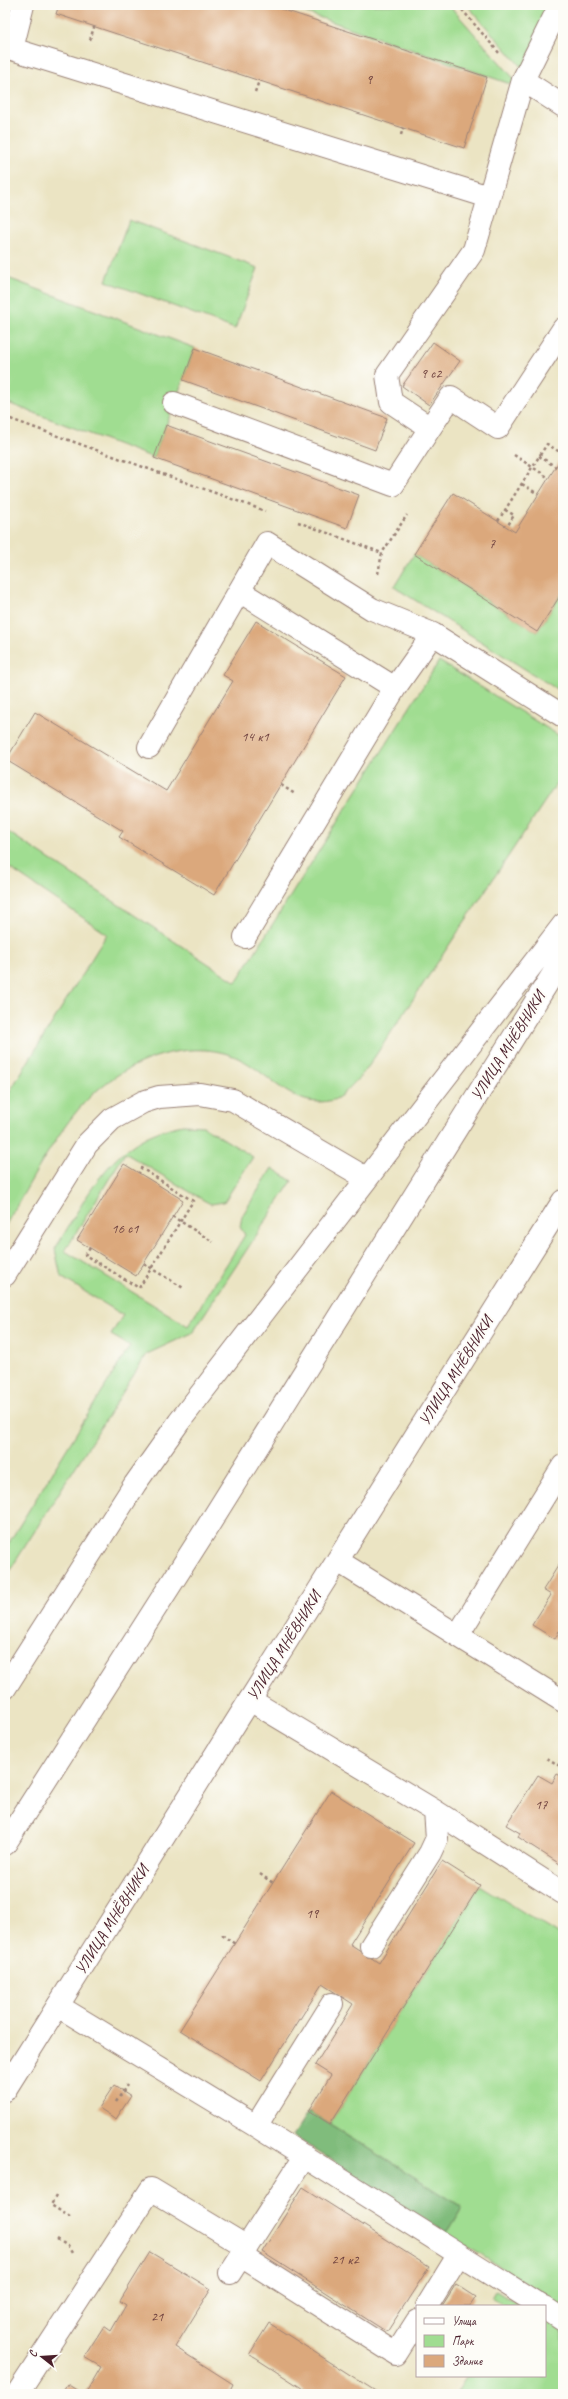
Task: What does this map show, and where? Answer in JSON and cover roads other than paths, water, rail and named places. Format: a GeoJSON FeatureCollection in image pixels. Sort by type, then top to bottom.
{"type":"FeatureCollection","features":[{"type":"Feature","properties":{"kind":"main road"},"geometry":{"type":"LineString","coordinates":[[23,5],[12,49],[489,197]]}},
{"type":"Feature","properties":{"kind":"main road"},"geometry":{"type":"LineString","coordinates":[[430,428],[391,402],[387,375],[474,250],[523,80],[560,5]]}},
{"type":"Feature","properties":{"kind":"main road"},"geometry":{"type":"LineString","coordinates":[[523,80],[563,106]]}},
{"type":"Feature","properties":{"kind":"main road"},"geometry":{"type":"LineString","coordinates":[[174,403],[393,485],[451,397],[498,428],[563,329]]}},
{"type":"Feature","properties":{"kind":"main road"},"geometry":{"type":"LineString","coordinates":[[149,748],[267,543],[372,609],[433,634],[563,716]]}},
{"type":"Feature","properties":{"kind":"main road"},"geometry":{"type":"LineString","coordinates":[[239,590],[395,688]]}},
{"type":"Feature","properties":{"kind":"main road"},"geometry":{"type":"LineString","coordinates":[[245,937],[395,688],[433,634]]}},
{"type":"Feature","properties":{"kind":"main road"},"geometry":{"type":"LineString","coordinates":[[5,1688],[135,1484],[179,1422],[366,1178],[563,925]]}},
{"type":"Feature","properties":{"kind":"main road","name":"УЛИЦА МНЁВНИКИ"},"geometry":{"type":"LineString","coordinates":[[5,1844],[208,1526],[563,958]]}},
{"type":"Feature","properties":{"kind":"main road"},"geometry":{"type":"LineString","coordinates":[[5,1274],[87,1144],[112,1119],[143,1102],[159,1097],[200,1094],[234,1100],[366,1178]]}},
{"type":"Feature","properties":{"kind":"main road","name":"УЛИЦА МНЁВНИКИ"},"geometry":{"type":"LineString","coordinates":[[5,2090],[563,1201]]}},
{"type":"Feature","properties":{"kind":"main road"},"geometry":{"type":"LineString","coordinates":[[458,1635],[563,1466]]}},
{"type":"Feature","properties":{"kind":"main road"},"geometry":{"type":"LineString","coordinates":[[338,1561],[563,1701]]}},
{"type":"Feature","properties":{"kind":"main road"},"geometry":{"type":"LineString","coordinates":[[250,1700],[434,1811],[563,1893]]}},
{"type":"Feature","properties":{"kind":"main road"},"geometry":{"type":"LineString","coordinates":[[371,1946],[430,1853],[437,1838],[434,1811]]}},
{"type":"Feature","properties":{"kind":"main road"},"geometry":{"type":"LineString","coordinates":[[256,2126],[332,2004]]}},
{"type":"Feature","properties":{"kind":"main road"},"geometry":{"type":"LineString","coordinates":[[58,2006],[256,2126],[539,2305]]}},
{"type":"Feature","properties":{"kind":"main road"},"geometry":{"type":"LineString","coordinates":[[239,2259],[304,2156]]}},
{"type":"Feature","properties":{"kind":"main road"},"geometry":{"type":"LineString","coordinates":[[17,2394],[151,2189],[239,2259],[396,2354],[416,2323]]}},
{"type":"Feature","properties":{"kind":"main road"},"geometry":{"type":"LineString","coordinates":[[427,2305],[459,2254]]}},
{"type":"Feature","properties":{"kind":"main road"},"geometry":{"type":"LineString","coordinates":[[546,2309],[563,2320]]}}]}
